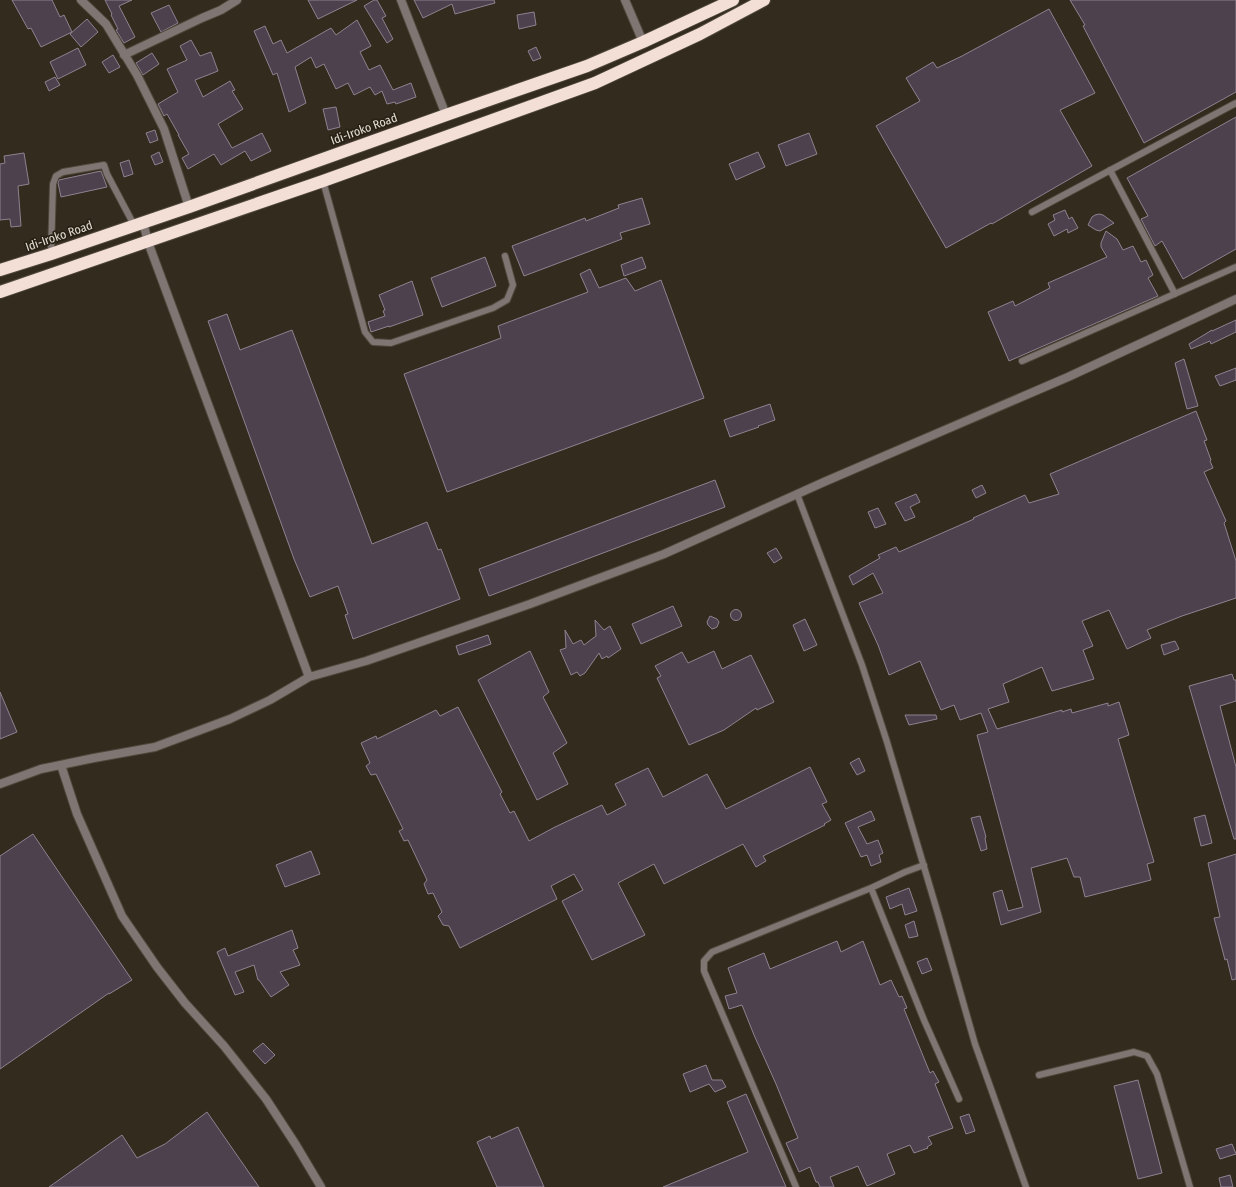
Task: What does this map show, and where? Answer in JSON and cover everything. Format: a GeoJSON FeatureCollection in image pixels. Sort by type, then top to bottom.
{"type":"FeatureCollection","features":[{"type":"Feature","properties":{"kind":"highway","name":"Idi-Iroko Road"},"geometry":{"type":"LineString","coordinates":[[0,270],[189,207],[446,114],[587,66],[733,0]]}},
{"type":"Feature","properties":{"kind":"highway"},"geometry":{"type":"LineString","coordinates":[[0,292],[323,181],[595,83],[700,34],[764,0]]}},
{"type":"Feature","properties":{"kind":"street"},"geometry":{"type":"LineString","coordinates":[[81,0],[106,24],[137,75],[164,129],[189,207]]}},
{"type":"Feature","properties":{"kind":"street"},"geometry":{"type":"LineString","coordinates":[[124,55],[221,10],[237,0]]}},
{"type":"Feature","properties":{"kind":"street"},"geometry":{"type":"LineString","coordinates":[[401,0],[446,114]]}},
{"type":"Feature","properties":{"kind":"street"},"geometry":{"type":"LineString","coordinates":[[625,0],[643,42]]}},
{"type":"Feature","properties":{"kind":"street"},"geometry":{"type":"LineString","coordinates":[[138,224],[148,242],[309,677]]}},
{"type":"Feature","properties":{"kind":"street"},"geometry":{"type":"LineString","coordinates":[[0,784],[41,769],[155,747],[230,719],[270,700],[309,677],[374,658],[613,574],[664,554],[797,494],[1068,377],[1236,299]]}},
{"type":"Feature","properties":{"kind":"street"},"geometry":{"type":"LineString","coordinates":[[62,765],[77,814],[122,916],[158,968],[185,1003],[224,1046],[266,1099],[321,1187]]}},
{"type":"Feature","properties":{"kind":"lane"},"geometry":{"type":"LineString","coordinates":[[1032,212],[1236,103]]}},
{"type":"Feature","properties":{"kind":"lane"},"geometry":{"type":"LineString","coordinates":[[51,254],[53,184],[56,176],[63,172],[104,165],[107,174],[138,224]]}},
{"type":"Feature","properties":{"kind":"lane"},"geometry":{"type":"LineString","coordinates":[[1110,170],[1175,294]]}},
{"type":"Feature","properties":{"kind":"lane"},"geometry":{"type":"LineString","coordinates":[[323,181],[365,332],[373,342],[391,343],[493,308],[507,300],[513,285],[505,256]]}},
{"type":"Feature","properties":{"kind":"lane"},"geometry":{"type":"LineString","coordinates":[[1022,361],[1236,267]]}},
{"type":"Feature","properties":{"kind":"lane"},"geometry":{"type":"LineString","coordinates":[[797,494],[862,665],[924,865],[975,1044],[1026,1187]]}},
{"type":"Feature","properties":{"kind":"lane"},"geometry":{"type":"LineString","coordinates":[[796,1187],[704,971],[704,960],[712,952],[924,865]]}},
{"type":"Feature","properties":{"kind":"lane"},"geometry":{"type":"LineString","coordinates":[[871,888],[924,1020],[958,1098]]}},
{"type":"Feature","properties":{"kind":"lane"},"geometry":{"type":"LineString","coordinates":[[1039,1075],[1134,1052],[1147,1056],[1157,1074],[1190,1187]]}},
{"type":"Feature","properties":{"kind":"building"},"geometry":{"type":"Polygon","coordinates":[[[12,0],[52,0],[60,17],[64,15],[72,32],[41,47],[31,28],[28,29],[12,0]]]}},
{"type":"Feature","properties":{"kind":"building"},"geometry":{"type":"Polygon","coordinates":[[[105,0],[132,0],[119,6],[135,37],[124,43],[116,30],[118,29],[105,0]]]}},
{"type":"Feature","properties":{"kind":"building"},"geometry":{"type":"Polygon","coordinates":[[[308,0],[357,0],[318,19],[308,0]]]}},
{"type":"Feature","properties":{"kind":"building"},"geometry":{"type":"Polygon","coordinates":[[[374,0],[377,0],[386,16],[382,18],[393,39],[387,43],[364,6],[374,0]]]}},
{"type":"Feature","properties":{"kind":"building"},"geometry":{"type":"Polygon","coordinates":[[[414,0],[494,0],[495,3],[455,14],[452,4],[423,18],[414,0]]]}},
{"type":"Feature","properties":{"kind":"building"},"geometry":{"type":"Polygon","coordinates":[[[1070,0],[1236,0],[1236,92],[1144,143],[1083,26],[1085,25],[1070,0]]]}},
{"type":"Feature","properties":{"kind":"building"},"geometry":{"type":"Polygon","coordinates":[[[169,5],[178,23],[161,32],[151,13],[169,5]]]}},
{"type":"Feature","properties":{"kind":"building"},"geometry":{"type":"Polygon","coordinates":[[[1049,9],[1095,93],[1060,110],[1092,166],[992,224],[991,223],[946,248],[876,126],[920,101],[906,78],[933,62],[937,68],[962,56],[1049,9]]]}},
{"type":"Feature","properties":{"kind":"building"},"geometry":{"type":"Polygon","coordinates":[[[534,12],[536,25],[519,29],[517,15],[534,12]]]}},
{"type":"Feature","properties":{"kind":"building"},"geometry":{"type":"Polygon","coordinates":[[[87,19],[98,32],[81,47],[70,34],[87,19]]]}},
{"type":"Feature","properties":{"kind":"building"},"geometry":{"type":"Polygon","coordinates":[[[357,20],[371,46],[360,52],[369,70],[380,65],[393,90],[411,83],[416,97],[396,104],[395,102],[387,104],[382,91],[375,95],[370,87],[354,95],[348,83],[336,89],[324,64],[316,68],[311,57],[295,67],[306,103],[289,112],[277,73],[273,75],[254,31],[265,26],[273,44],[281,40],[287,53],[331,28],[336,35],[357,20]]]}},
{"type":"Feature","properties":{"kind":"building"},"geometry":{"type":"Polygon","coordinates":[[[191,40],[200,56],[211,52],[218,71],[195,80],[203,97],[230,81],[235,90],[232,91],[243,109],[218,124],[232,148],[262,133],[271,151],[251,161],[245,151],[221,165],[214,154],[188,169],[182,158],[189,154],[167,114],[164,116],[158,104],[178,92],[167,69],[187,60],[180,46],[191,40]]]}},
{"type":"Feature","properties":{"kind":"building"},"geometry":{"type":"Polygon","coordinates":[[[536,47],[541,58],[533,61],[528,51],[536,47]]]}},
{"type":"Feature","properties":{"kind":"building"},"geometry":{"type":"Polygon","coordinates":[[[78,48],[86,65],[58,79],[50,62],[78,48]]]}},
{"type":"Feature","properties":{"kind":"building"},"geometry":{"type":"Polygon","coordinates":[[[152,53],[159,64],[143,75],[136,63],[152,53]]]}},
{"type":"Feature","properties":{"kind":"building"},"geometry":{"type":"Polygon","coordinates":[[[113,55],[120,67],[109,73],[102,62],[113,55]]]}},
{"type":"Feature","properties":{"kind":"building"},"geometry":{"type":"Polygon","coordinates":[[[55,77],[60,85],[49,91],[45,82],[55,77]]]}},
{"type":"Feature","properties":{"kind":"building"},"geometry":{"type":"Polygon","coordinates":[[[336,107],[340,127],[328,130],[323,109],[336,107]]]}},
{"type":"Feature","properties":{"kind":"building"},"geometry":{"type":"Polygon","coordinates":[[[1236,117],[1236,249],[1183,279],[1162,241],[1155,246],[1141,219],[1148,216],[1127,178],[1236,117]]]}},
{"type":"Feature","properties":{"kind":"building"},"geometry":{"type":"Polygon","coordinates":[[[155,130],[158,140],[150,143],[146,133],[155,130]]]}},
{"type":"Feature","properties":{"kind":"building"},"geometry":{"type":"Polygon","coordinates":[[[809,133],[817,154],[786,166],[778,145],[809,133]]]}},
{"type":"Feature","properties":{"kind":"building"},"geometry":{"type":"Polygon","coordinates":[[[159,152],[163,162],[155,165],[151,156],[159,152]]]}},
{"type":"Feature","properties":{"kind":"building"},"geometry":{"type":"Polygon","coordinates":[[[758,152],[765,167],[736,180],[729,164],[758,152]]]}},
{"type":"Feature","properties":{"kind":"building"},"geometry":{"type":"Polygon","coordinates":[[[24,153],[29,184],[18,186],[21,226],[11,227],[10,219],[0,220],[0,164],[5,163],[4,156],[24,153]]]}},
{"type":"Feature","properties":{"kind":"building"},"geometry":{"type":"Polygon","coordinates":[[[129,160],[133,174],[124,177],[120,163],[129,160]]]}},
{"type":"Feature","properties":{"kind":"building"},"geometry":{"type":"Polygon","coordinates":[[[101,171],[107,187],[61,197],[58,183],[59,180],[101,171]]]}},
{"type":"Feature","properties":{"kind":"building"},"geometry":{"type":"Polygon","coordinates":[[[642,198],[650,224],[620,233],[622,239],[524,276],[512,246],[585,218],[586,221],[619,208],[618,205],[642,198]]]}},
{"type":"Feature","properties":{"kind":"building"},"geometry":{"type":"Polygon","coordinates":[[[1065,210],[1069,219],[1072,217],[1078,228],[1068,233],[1067,229],[1054,236],[1048,224],[1055,220],[1053,215],[1065,210]]]}},
{"type":"Feature","properties":{"kind":"building"},"geometry":{"type":"Polygon","coordinates":[[[1099,214],[1103,215],[1114,223],[1100,231],[1088,225],[1092,217],[1099,214]]]}},
{"type":"Feature","properties":{"kind":"building"},"geometry":{"type":"Polygon","coordinates":[[[1106,231],[1117,239],[1123,250],[1133,246],[1141,262],[1146,260],[1153,275],[1148,278],[1158,296],[1009,361],[988,312],[1013,301],[1015,306],[1050,288],[1048,283],[1107,257],[1101,247],[1106,231]]]}},
{"type":"Feature","properties":{"kind":"building"},"geometry":{"type":"Polygon","coordinates":[[[485,257],[496,286],[442,307],[431,278],[485,257]]]}},
{"type":"Feature","properties":{"kind":"building"},"geometry":{"type":"Polygon","coordinates":[[[642,257],[646,268],[624,276],[621,265],[642,257]]]}},
{"type":"Feature","properties":{"kind":"building"},"geometry":{"type":"Polygon","coordinates":[[[590,269],[599,288],[626,278],[635,291],[661,280],[704,398],[447,492],[404,374],[501,338],[498,326],[588,292],[580,274],[590,269]]]}},
{"type":"Feature","properties":{"kind":"building"},"geometry":{"type":"Polygon","coordinates":[[[412,281],[423,315],[371,332],[368,322],[385,316],[383,311],[385,310],[379,295],[412,281]]]}},
{"type":"Feature","properties":{"kind":"building"},"geometry":{"type":"Polygon","coordinates":[[[227,314],[240,350],[292,330],[372,544],[427,522],[438,550],[441,549],[460,599],[353,639],[345,615],[348,614],[338,586],[310,597],[294,559],[208,321],[227,314]]]}},
{"type":"Feature","properties":{"kind":"building"},"geometry":{"type":"Polygon","coordinates":[[[1236,320],[1236,332],[1211,344],[1210,341],[1191,349],[1189,344],[1212,330],[1236,320]]]}},
{"type":"Feature","properties":{"kind":"building"},"geometry":{"type":"Polygon","coordinates":[[[1184,359],[1198,406],[1187,409],[1175,363],[1184,359]]]}},
{"type":"Feature","properties":{"kind":"building"},"geometry":{"type":"Polygon","coordinates":[[[1236,368],[1236,380],[1220,386],[1215,376],[1236,368]]]}},
{"type":"Feature","properties":{"kind":"building"},"geometry":{"type":"Polygon","coordinates":[[[770,404],[775,420],[730,437],[724,420],[770,404]]]}},
{"type":"Feature","properties":{"kind":"building"},"geometry":{"type":"Polygon","coordinates":[[[1196,411],[1207,440],[1204,441],[1213,468],[1204,472],[1226,521],[1224,523],[1236,561],[1236,598],[1182,616],[1147,630],[1151,638],[1127,649],[1109,610],[1082,621],[1093,646],[1083,650],[1094,679],[1052,691],[1042,667],[1003,684],[1009,702],[988,709],[997,729],[1062,710],[1062,712],[1071,709],[1072,713],[1108,703],[1108,706],[1119,702],[1129,735],[1118,739],[1154,862],[1147,864],[1151,880],[1085,897],[1080,877],[1074,877],[1067,858],[1031,868],[1041,912],[1001,925],[993,893],[1002,890],[1008,911],[1023,907],[977,735],[988,732],[981,713],[960,720],[954,705],[941,710],[920,661],[889,675],[878,645],[859,603],[883,593],[873,573],[853,585],[849,576],[880,558],[878,555],[896,547],[899,552],[1025,495],[1029,503],[1059,494],[1050,474],[1196,411]]]}},
{"type":"Feature","properties":{"kind":"building"},"geometry":{"type":"Polygon","coordinates":[[[715,480],[725,507],[489,596],[479,569],[715,480]]]}},
{"type":"Feature","properties":{"kind":"building"},"geometry":{"type":"Polygon","coordinates":[[[982,485],[986,493],[976,498],[972,490],[982,485]]]}},
{"type":"Feature","properties":{"kind":"building"},"geometry":{"type":"Polygon","coordinates":[[[916,494],[920,502],[910,507],[915,517],[905,521],[895,503],[916,494]]]}},
{"type":"Feature","properties":{"kind":"building"},"geometry":{"type":"Polygon","coordinates":[[[878,508],[886,524],[875,528],[868,512],[878,508]]]}},
{"type":"Feature","properties":{"kind":"building"},"geometry":{"type":"Polygon","coordinates":[[[776,548],[782,558],[774,563],[767,553],[776,548]]]}},
{"type":"Feature","properties":{"kind":"building"},"geometry":{"type":"Polygon","coordinates":[[[673,606],[682,626],[641,644],[632,624],[673,606]]]}},
{"type":"Feature","properties":{"kind":"building"},"geometry":{"type":"Polygon","coordinates":[[[736,609],[740,611],[742,615],[740,619],[736,621],[732,619],[730,615],[732,611],[736,609]]]}},
{"type":"Feature","properties":{"kind":"building"},"geometry":{"type":"Polygon","coordinates":[[[710,616],[717,619],[719,622],[717,627],[712,629],[707,622],[710,616]]]}},
{"type":"Feature","properties":{"kind":"building"},"geometry":{"type":"Polygon","coordinates":[[[805,619],[817,645],[804,651],[793,625],[805,619]]]}},
{"type":"Feature","properties":{"kind":"building"},"geometry":{"type":"Polygon","coordinates":[[[595,620],[604,630],[610,626],[621,649],[608,658],[607,656],[602,659],[599,653],[585,673],[580,676],[577,672],[571,675],[560,650],[566,648],[565,630],[573,644],[581,640],[584,645],[596,636],[595,620]]]}},
{"type":"Feature","properties":{"kind":"building"},"geometry":{"type":"Polygon","coordinates":[[[488,635],[491,644],[459,655],[456,646],[488,635]]]}},
{"type":"Feature","properties":{"kind":"building"},"geometry":{"type":"Polygon","coordinates":[[[1175,641],[1179,649],[1164,655],[1161,645],[1175,641]]]}},
{"type":"Feature","properties":{"kind":"building"},"geometry":{"type":"Polygon","coordinates":[[[530,651],[549,692],[543,697],[567,743],[553,753],[568,784],[537,800],[478,680],[530,651]]]}},
{"type":"Feature","properties":{"kind":"building"},"geometry":{"type":"Polygon","coordinates":[[[714,651],[722,669],[751,655],[774,702],[757,710],[756,708],[724,730],[689,745],[657,678],[661,676],[655,666],[682,652],[688,663],[714,651]]]}},
{"type":"Feature","properties":{"kind":"building"},"geometry":{"type":"Polygon","coordinates":[[[1232,674],[1234,680],[1236,680],[1236,701],[1220,706],[1236,767],[1236,839],[1234,839],[1189,686],[1232,674]]]}},
{"type":"Feature","properties":{"kind":"building"},"geometry":{"type":"Polygon","coordinates":[[[0,692],[17,732],[0,739],[0,692]]]}},
{"type":"Feature","properties":{"kind":"building"},"geometry":{"type":"Polygon","coordinates":[[[458,707],[502,792],[500,794],[510,813],[514,811],[529,841],[602,805],[607,815],[626,805],[615,784],[648,768],[663,797],[707,774],[726,809],[810,767],[827,802],[822,804],[831,820],[824,824],[825,825],[763,856],[766,861],[756,867],[743,844],[664,884],[654,864],[618,883],[645,935],[592,960],[562,901],[583,890],[574,874],[551,886],[557,899],[460,948],[449,926],[443,925],[438,916],[442,912],[433,893],[428,894],[424,884],[427,880],[408,840],[404,841],[399,831],[403,829],[376,774],[371,775],[366,766],[370,763],[361,743],[376,736],[377,739],[436,710],[440,716],[458,707]]]}},
{"type":"Feature","properties":{"kind":"building"},"geometry":{"type":"Polygon","coordinates":[[[905,715],[936,715],[937,719],[909,725],[905,715]]]}},
{"type":"Feature","properties":{"kind":"building"},"geometry":{"type":"Polygon","coordinates":[[[859,758],[865,771],[857,775],[850,763],[859,758]]]}},
{"type":"Feature","properties":{"kind":"building"},"geometry":{"type":"Polygon","coordinates":[[[871,811],[875,820],[858,827],[867,844],[878,840],[883,853],[879,855],[881,862],[871,866],[867,855],[861,857],[845,823],[871,811]]]}},
{"type":"Feature","properties":{"kind":"building"},"geometry":{"type":"Polygon","coordinates":[[[1205,815],[1212,843],[1201,846],[1194,818],[1205,815]]]}},
{"type":"Feature","properties":{"kind":"building"},"geometry":{"type":"Polygon","coordinates":[[[980,816],[986,837],[987,849],[981,851],[971,818],[980,816]]]}},
{"type":"Feature","properties":{"kind":"building"},"geometry":{"type":"Polygon","coordinates":[[[33,834],[132,980],[109,993],[0,1069],[0,856],[33,834]]]}},
{"type":"Feature","properties":{"kind":"building"},"geometry":{"type":"Polygon","coordinates":[[[311,851],[320,874],[285,887],[276,865],[311,851]]]}},
{"type":"Feature","properties":{"kind":"building"},"geometry":{"type":"Polygon","coordinates":[[[1236,854],[1236,979],[1232,980],[1214,918],[1220,917],[1208,863],[1236,854]]]}},
{"type":"Feature","properties":{"kind":"building"},"geometry":{"type":"Polygon","coordinates":[[[909,888],[917,911],[905,915],[902,904],[890,909],[886,897],[909,888]]]}},
{"type":"Feature","properties":{"kind":"building"},"geometry":{"type":"Polygon","coordinates":[[[914,921],[918,936],[909,938],[905,925],[914,921]]]}},
{"type":"Feature","properties":{"kind":"building"},"geometry":{"type":"Polygon","coordinates":[[[292,930],[298,948],[293,950],[300,965],[280,972],[289,985],[271,997],[258,980],[254,965],[235,972],[244,992],[235,995],[217,952],[225,948],[228,956],[292,930]]]}},
{"type":"Feature","properties":{"kind":"building"},"geometry":{"type":"Polygon","coordinates":[[[837,941],[841,952],[863,941],[880,985],[891,980],[899,997],[902,996],[907,1008],[904,1009],[930,1073],[933,1071],[939,1082],[935,1084],[953,1128],[928,1137],[932,1144],[927,1147],[928,1148],[914,1153],[910,1145],[887,1154],[895,1174],[867,1186],[858,1166],[830,1177],[834,1187],[820,1187],[818,1182],[816,1182],[810,1167],[799,1172],[786,1143],[798,1138],[776,1084],[742,1005],[729,1009],[725,996],[737,993],[728,968],[764,953],[770,969],[837,941]]]}},
{"type":"Feature","properties":{"kind":"building"},"geometry":{"type":"Polygon","coordinates":[[[927,958],[932,970],[922,974],[917,962],[927,958]]]}},
{"type":"Feature","properties":{"kind":"building"},"geometry":{"type":"Polygon","coordinates":[[[263,1043],[275,1055],[265,1064],[253,1051],[263,1043]]]}},
{"type":"Feature","properties":{"kind":"building"},"geometry":{"type":"Polygon","coordinates":[[[706,1065],[712,1080],[722,1080],[726,1087],[715,1092],[709,1084],[690,1092],[683,1074],[706,1065]]]}},
{"type":"Feature","properties":{"kind":"building"},"geometry":{"type":"Polygon","coordinates":[[[1138,1080],[1162,1173],[1138,1179],[1114,1086],[1138,1080]]]}},
{"type":"Feature","properties":{"kind":"building"},"geometry":{"type":"Polygon","coordinates":[[[746,1094],[786,1187],[663,1187],[748,1152],[727,1102],[746,1094]]]}},
{"type":"Feature","properties":{"kind":"building"},"geometry":{"type":"Polygon","coordinates":[[[207,1112],[259,1187],[49,1187],[122,1135],[137,1158],[165,1144],[207,1112]]]}},
{"type":"Feature","properties":{"kind":"building"},"geometry":{"type":"Polygon","coordinates":[[[969,1114],[975,1131],[966,1134],[960,1117],[969,1114]]]}},
{"type":"Feature","properties":{"kind":"building"},"geometry":{"type":"Polygon","coordinates":[[[518,1127],[544,1187],[497,1187],[477,1142],[490,1136],[491,1139],[518,1127]]]}},
{"type":"Feature","properties":{"kind":"building"},"geometry":{"type":"Polygon","coordinates":[[[1232,1144],[1236,1154],[1220,1159],[1216,1149],[1232,1144]]]}},
{"type":"Feature","properties":{"kind":"building"},"geometry":{"type":"Polygon","coordinates":[[[1230,1175],[1233,1187],[1221,1187],[1219,1178],[1230,1175]]]}}]}
